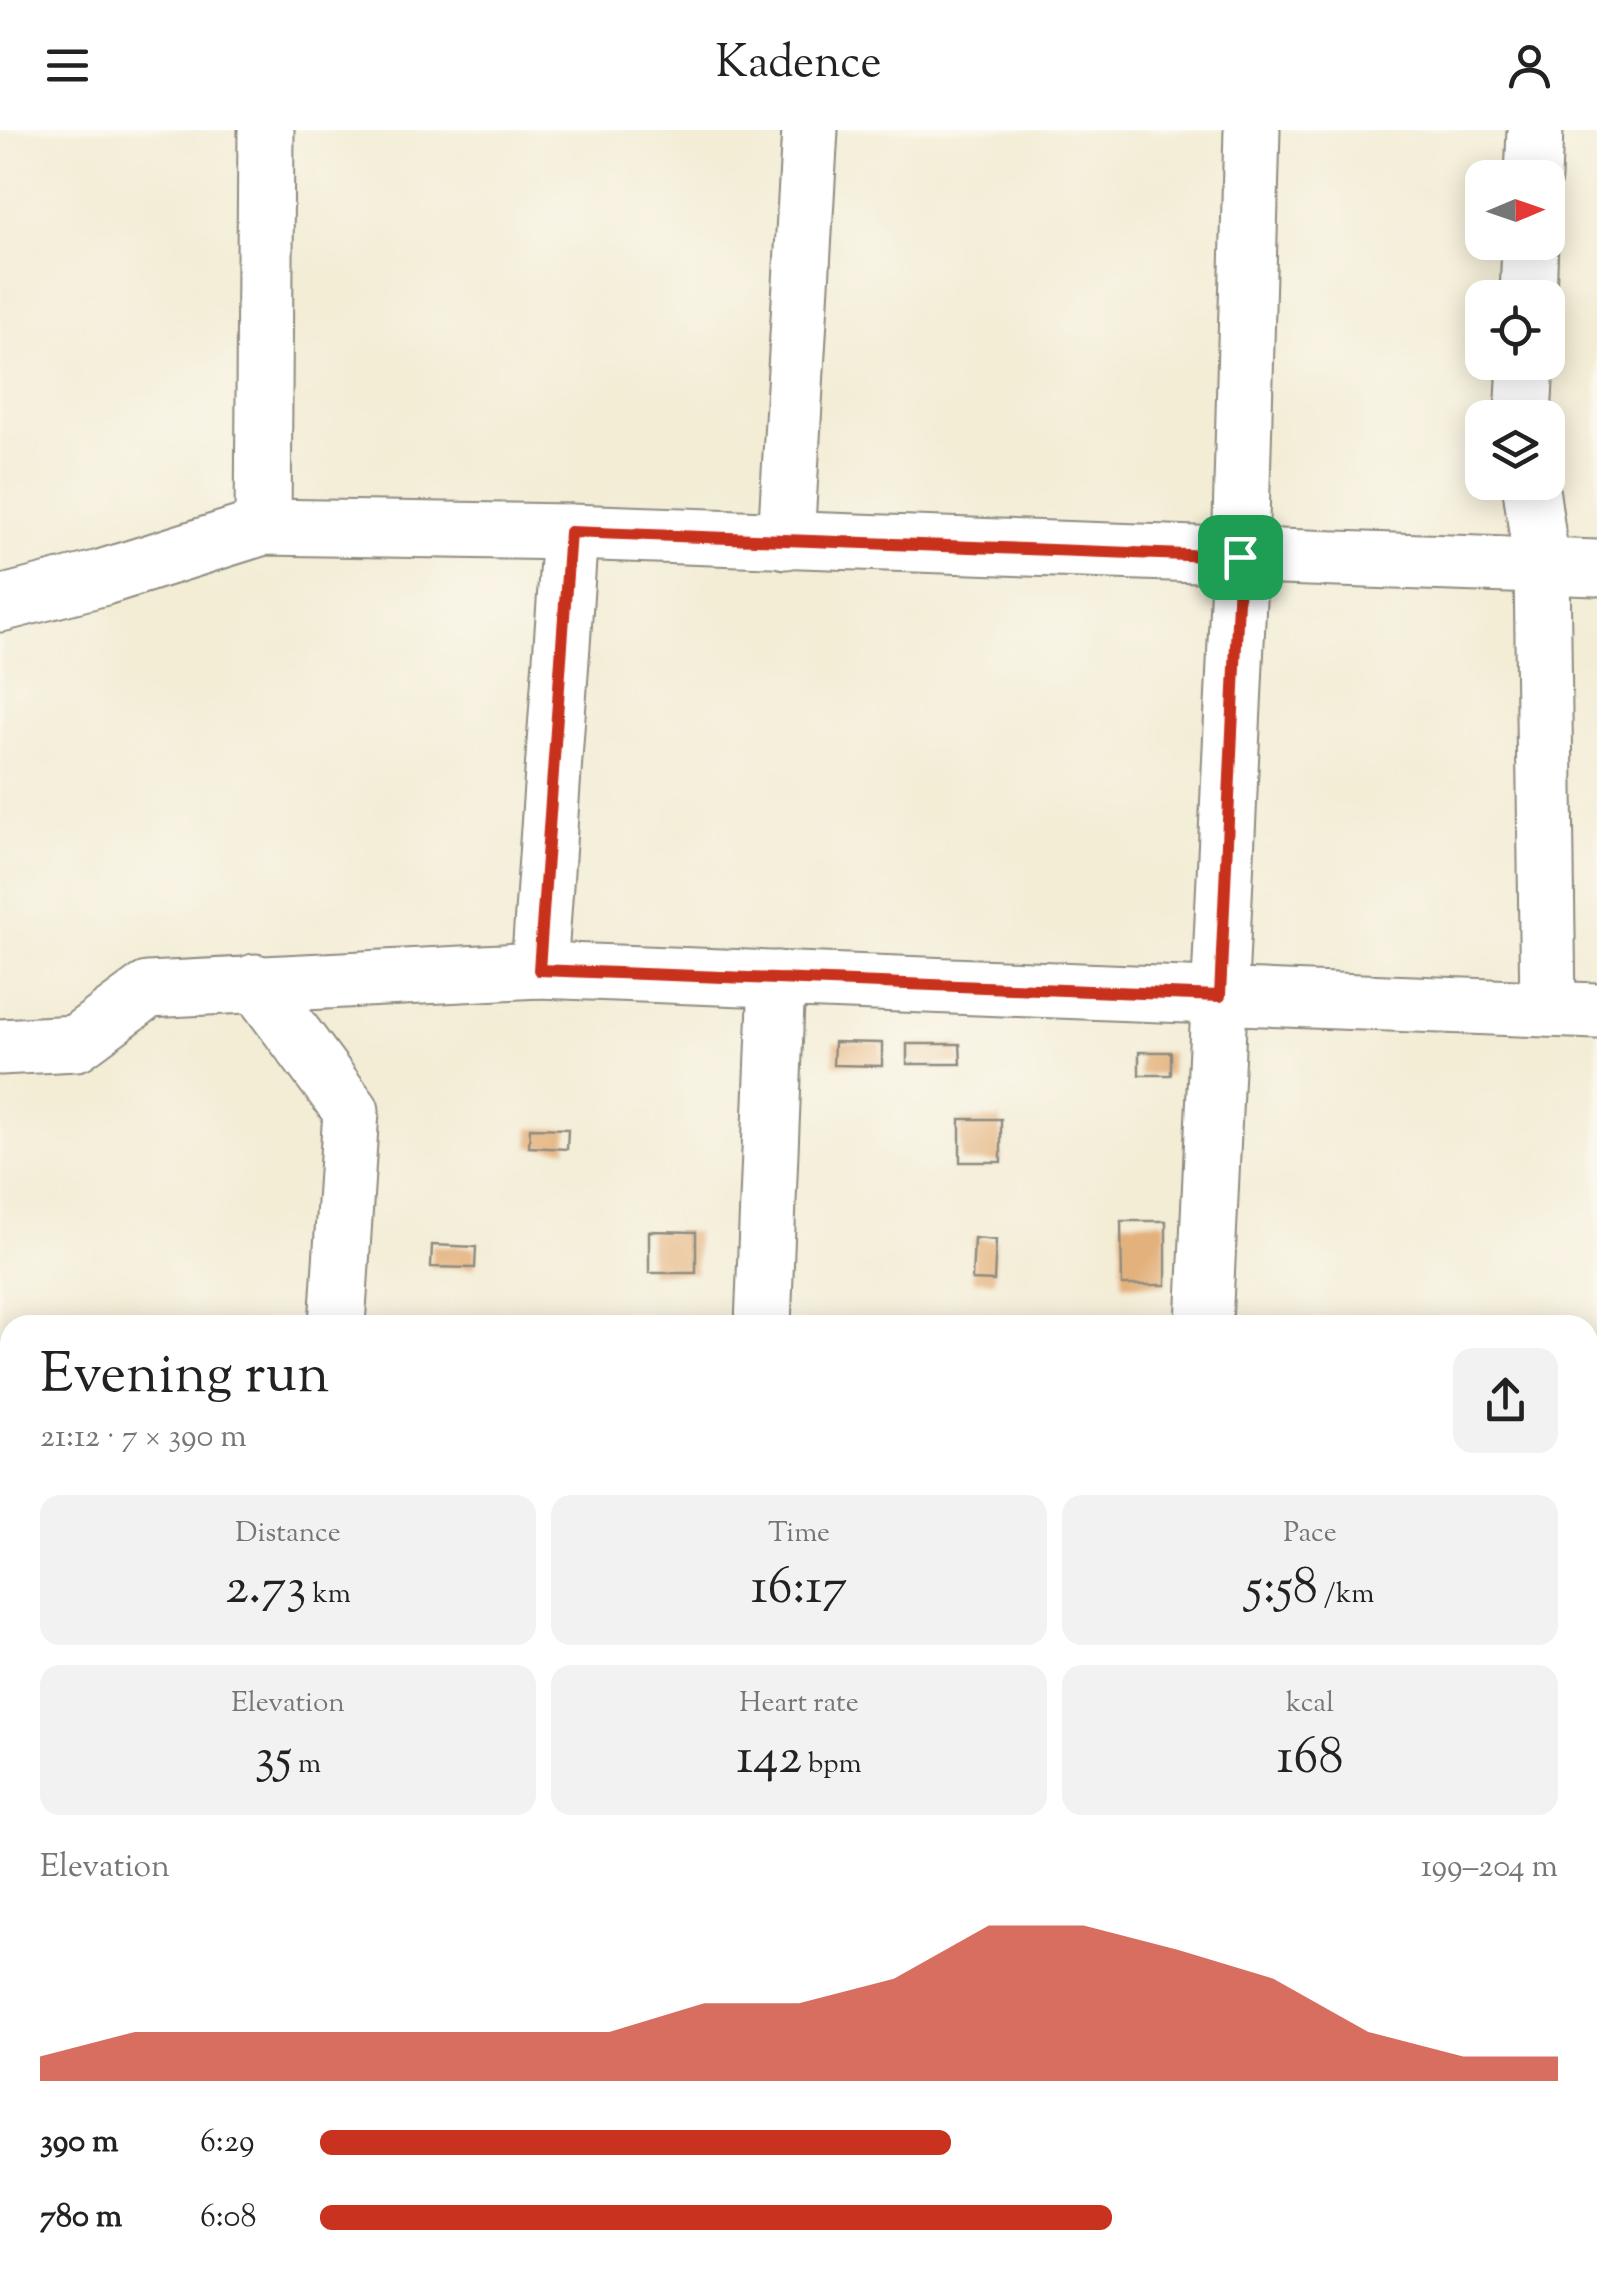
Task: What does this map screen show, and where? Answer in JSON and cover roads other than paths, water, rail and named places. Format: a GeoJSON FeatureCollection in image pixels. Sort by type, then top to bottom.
{"type":"FeatureCollection","features":[{"type":"Feature","properties":{"kind":"street"},"geometry":{"type":"LineString","coordinates":[[262,526],[266,130]]}},
{"type":"Feature","properties":{"kind":"street"},"geometry":{"type":"LineString","coordinates":[[786,542],[810,130]]}},
{"type":"Feature","properties":{"kind":"street"},"geometry":{"type":"LineString","coordinates":[[1204,1315],[1240,557],[1252,130]]}},
{"type":"Feature","properties":{"kind":"street"},"geometry":{"type":"LineString","coordinates":[[1534,160],[1535,130]]}},
{"type":"Feature","properties":{"kind":"street"},"geometry":{"type":"LineString","coordinates":[[0,1047],[76,1042],[148,990],[539,970],[1573,1010],[1542,566],[1533,500]]}},
{"type":"Feature","properties":{"kind":"street"},"geometry":{"type":"LineString","coordinates":[[0,604],[102,578],[262,526],[570,532],[1597,568]]}},
{"type":"Feature","properties":{"kind":"street"},"geometry":{"type":"LineString","coordinates":[[539,970],[570,532]]}},
{"type":"Feature","properties":{"kind":"street"},"geometry":{"type":"LineString","coordinates":[[763,1315],[777,979]]}},
{"type":"Feature","properties":{"kind":"street"},"geometry":{"type":"LineString","coordinates":[[255,982],[351,1111],[338,1315]]}}]}
